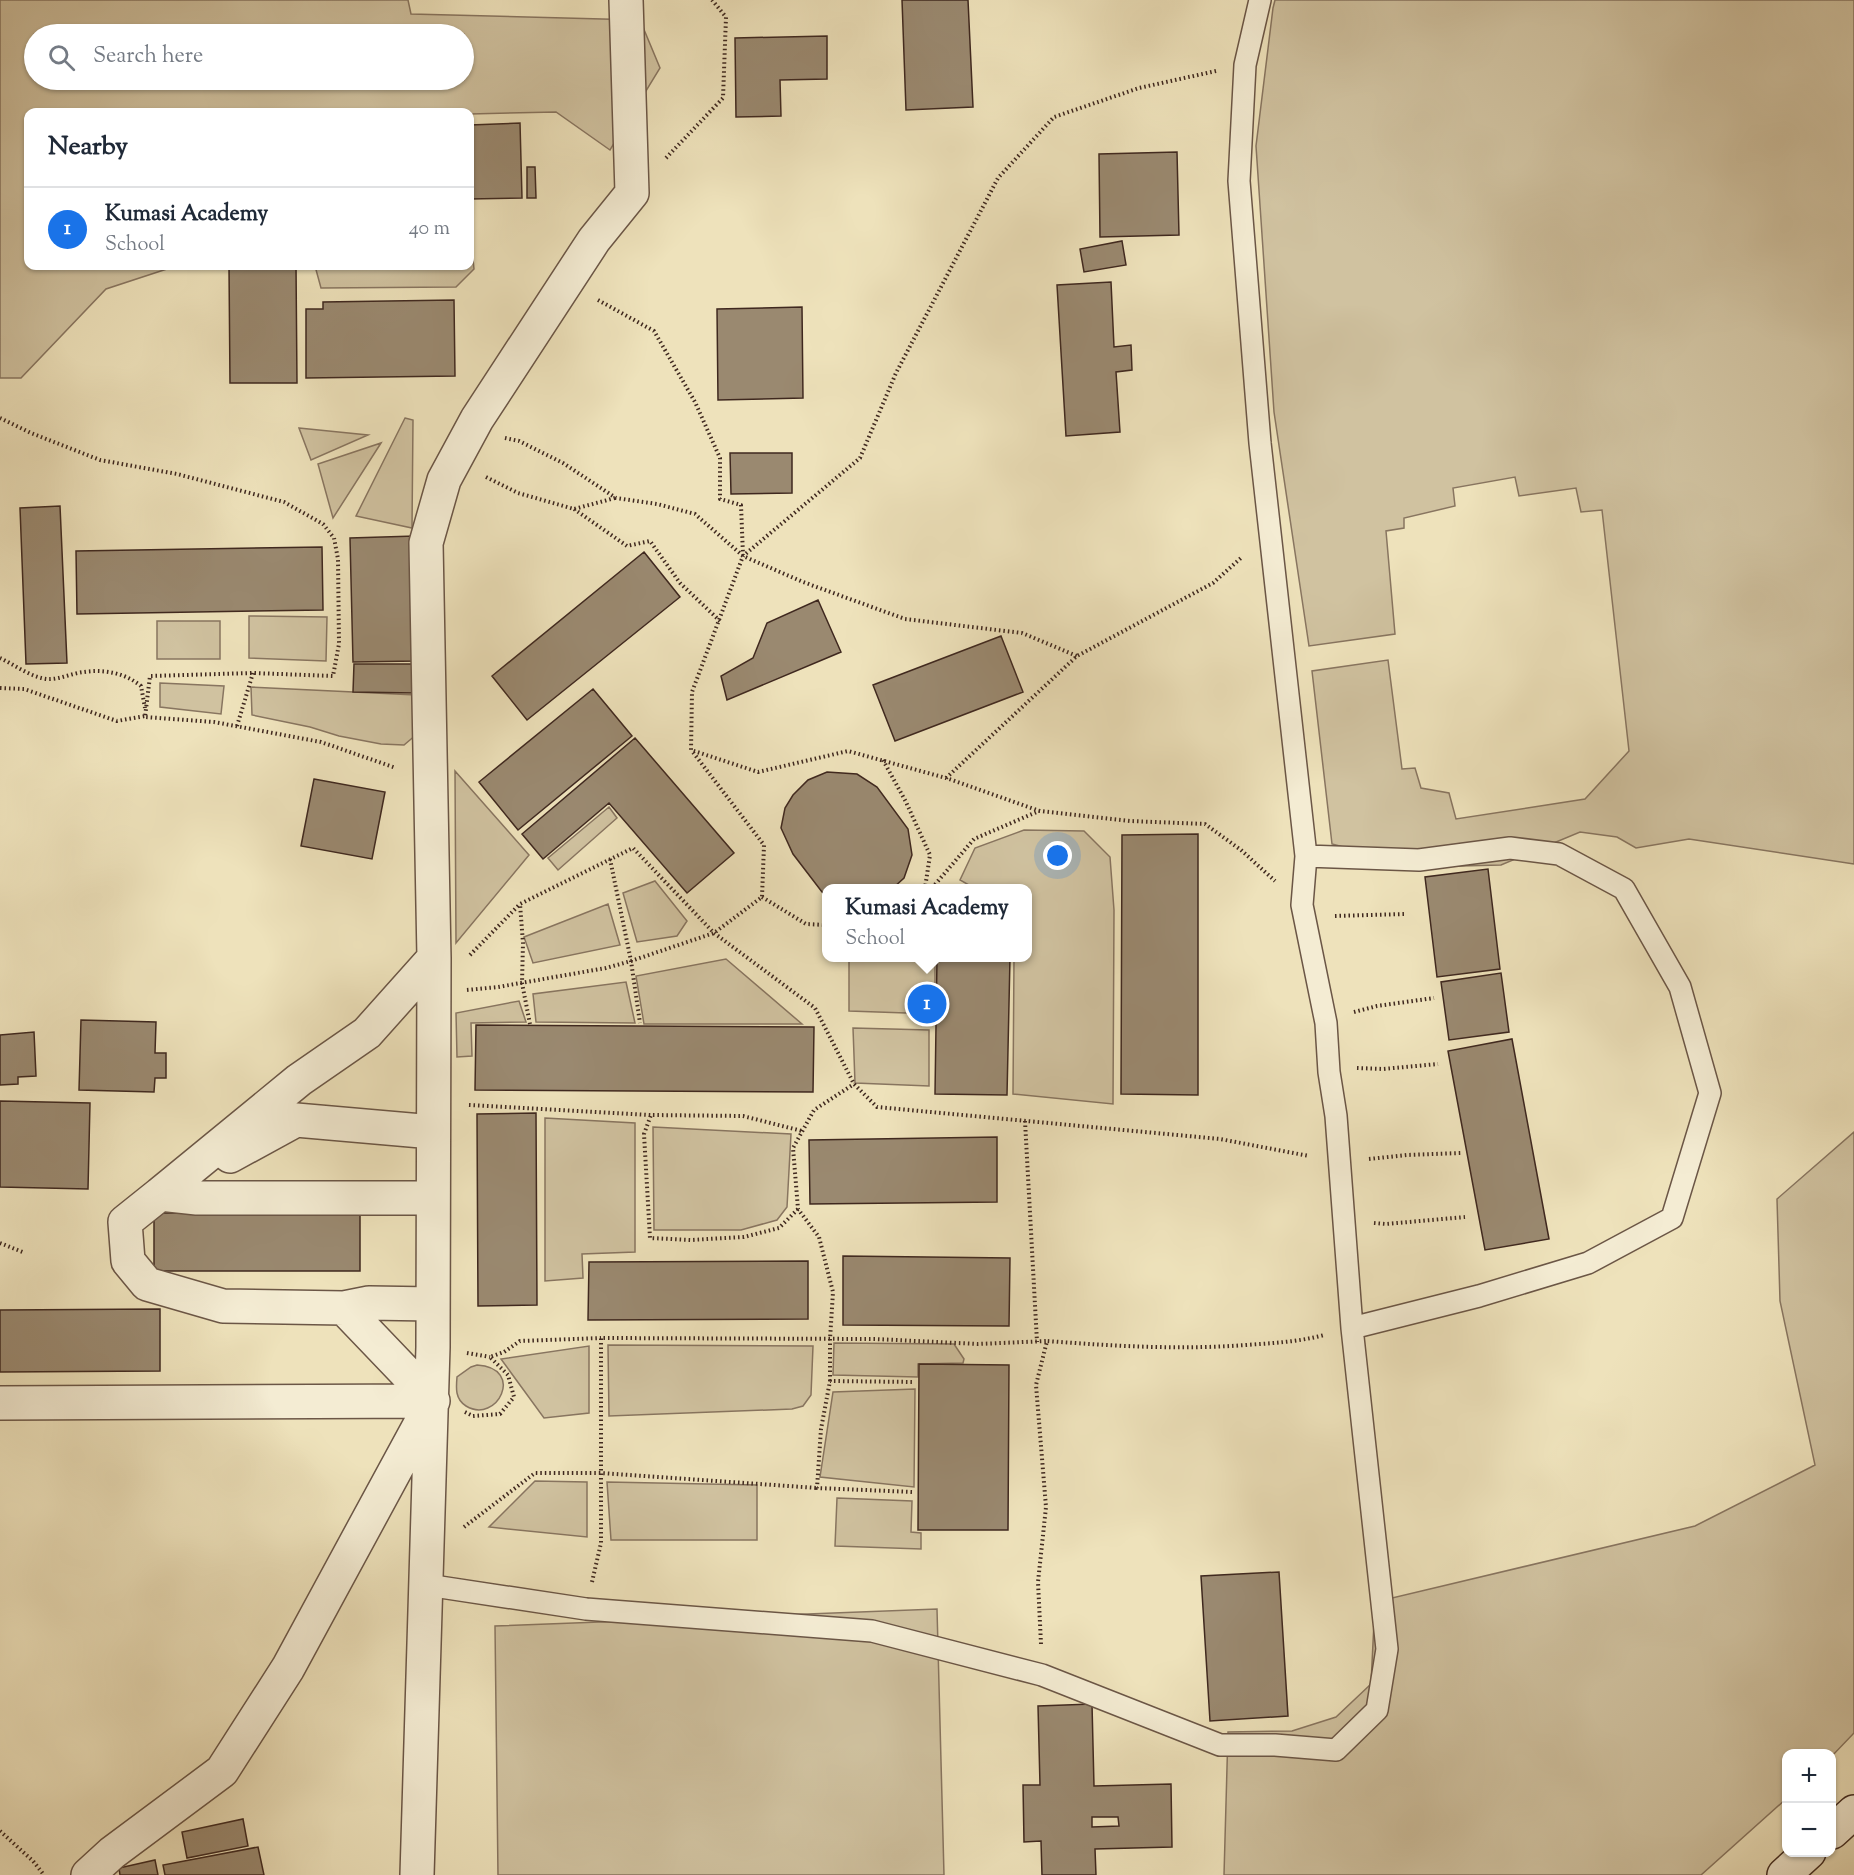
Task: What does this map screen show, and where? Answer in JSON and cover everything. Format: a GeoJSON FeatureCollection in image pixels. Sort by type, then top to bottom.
{"type":"FeatureCollection","features":[{"type":"Feature","properties":{"kind":"street"},"geometry":{"type":"LineString","coordinates":[[417,1875],[433,1401],[434,958],[426,543],[444,480],[471,430],[594,240],[632,193],[626,0]]}},
{"type":"Feature","properties":{"kind":"street"},"geometry":{"type":"LineString","coordinates":[[433,1304],[369,1303],[344,1308],[223,1306],[147,1284],[128,1261],[125,1222],[299,1080],[367,1033],[434,958]]}},
{"type":"Feature","properties":{"kind":"street"},"geometry":{"type":"LineString","coordinates":[[160,1194],[296,1120],[433,1117]]}},
{"type":"Feature","properties":{"kind":"street"},"geometry":{"type":"LineString","coordinates":[[160,1194],[197,1198],[433,1198]]}},
{"type":"Feature","properties":{"kind":"street"},"geometry":{"type":"LineString","coordinates":[[344,1308],[433,1401]]}},
{"type":"Feature","properties":{"kind":"street"},"geometry":{"type":"LineString","coordinates":[[0,1403],[433,1401]]}},
{"type":"Feature","properties":{"kind":"street"},"geometry":{"type":"LineString","coordinates":[[88,1875],[112,1852],[222,1771],[288,1668],[433,1401]]}},
{"type":"Feature","properties":{"kind":"street"},"geometry":{"type":"LineString","coordinates":[[1836,1828],[1854,1812]]}},
{"type":"Feature","properties":{"kind":"street"},"geometry":{"type":"LineString","coordinates":[[1784,1875],[1804,1857]]}},
{"type":"Feature","properties":{"kind":"lane"},"geometry":{"type":"LineString","coordinates":[[427,1570],[586,1609],[872,1631],[1042,1675],[1220,1745],[1275,1745],[1336,1750],[1377,1710],[1387,1649],[1352,1328],[1336,1116],[1329,1072],[1326,1023],[1302,905],[1306,856],[1260,443],[1239,182],[1245,65],[1260,0]]}},
{"type":"Feature","properties":{"kind":"lane"},"geometry":{"type":"LineString","coordinates":[[1306,856],[1419,860],[1510,848],[1559,854],[1624,889],[1680,987],[1710,1093],[1672,1218],[1588,1263],[1479,1296],[1352,1328]]}},
{"type":"Feature","properties":{"kind":"path"},"geometry":{"type":"LineString","coordinates":[[632,193],[723,98],[726,17],[712,0]]}},
{"type":"Feature","properties":{"kind":"path"},"geometry":{"type":"LineString","coordinates":[[743,556],[860,458],[896,373],[998,178],[1054,117],[1139,88],[1245,65]]}},
{"type":"Feature","properties":{"kind":"path"},"geometry":{"type":"LineString","coordinates":[[566,282],[654,331],[695,402],[720,458],[720,499],[741,505],[743,556],[692,692],[691,750],[764,845],[762,897]]}},
{"type":"Feature","properties":{"kind":"path"},"geometry":{"type":"LineString","coordinates":[[0,418],[31,433],[100,460],[177,474],[284,502],[323,524],[333,538],[338,559],[339,644],[333,676],[253,673],[150,676],[146,717]]}},
{"type":"Feature","properties":{"kind":"path"},"geometry":{"type":"LineString","coordinates":[[471,430],[519,441],[563,463],[616,498]]}},
{"type":"Feature","properties":{"kind":"path"},"geometry":{"type":"LineString","coordinates":[[454,462],[518,493],[574,509],[627,546],[650,542],[680,583],[720,621]]}},
{"type":"Feature","properties":{"kind":"path"},"geometry":{"type":"LineString","coordinates":[[574,509],[616,498],[657,504],[695,514],[743,556],[803,582],[905,619],[1022,633],[1077,656]]}},
{"type":"Feature","properties":{"kind":"path"},"geometry":{"type":"LineString","coordinates":[[946,778],[1077,656],[1213,583],[1270,532]]}},
{"type":"Feature","properties":{"kind":"path"},"geometry":{"type":"LineString","coordinates":[[0,657],[25,671],[49,679],[81,672],[122,674],[141,686],[146,717]]}},
{"type":"Feature","properties":{"kind":"path"},"geometry":{"type":"LineString","coordinates":[[237,726],[253,673]]}},
{"type":"Feature","properties":{"kind":"path"},"geometry":{"type":"LineString","coordinates":[[0,688],[24,688],[117,721],[146,717],[214,722],[321,742],[431,780]]}},
{"type":"Feature","properties":{"kind":"path"},"geometry":{"type":"LineString","coordinates":[[691,750],[758,772],[848,751],[946,778],[1040,811],[1130,821],[1204,824],[1241,850],[1302,905],[1332,916],[1406,914]]}},
{"type":"Feature","properties":{"kind":"path"},"geometry":{"type":"LineString","coordinates":[[883,760],[906,802],[930,855],[926,884]]}},
{"type":"Feature","properties":{"kind":"path"},"geometry":{"type":"LineString","coordinates":[[935,884],[974,839],[1040,811]]}},
{"type":"Feature","properties":{"kind":"path"},"geometry":{"type":"LineString","coordinates":[[434,992],[520,904],[633,848],[714,933],[814,1008],[854,1084],[878,1107],[1220,1139],[1251,1146]]}},
{"type":"Feature","properties":{"kind":"path"},"geometry":{"type":"LineString","coordinates":[[610,859],[631,961],[640,1023]]}},
{"type":"Feature","properties":{"kind":"path"},"geometry":{"type":"LineString","coordinates":[[762,897],[806,924],[822,925]]}},
{"type":"Feature","properties":{"kind":"path"},"geometry":{"type":"LineString","coordinates":[[434,992],[498,987],[606,968],[631,961],[714,933],[762,897]]}},
{"type":"Feature","properties":{"kind":"path"},"geometry":{"type":"LineString","coordinates":[[520,904],[523,943],[522,983],[530,1024]]}},
{"type":"Feature","properties":{"kind":"path"},"geometry":{"type":"LineString","coordinates":[[1326,1023],[1347,1013],[1434,998]]}},
{"type":"Feature","properties":{"kind":"path"},"geometry":{"type":"LineString","coordinates":[[1329,1072],[1355,1068],[1383,1069],[1438,1064]]}},
{"type":"Feature","properties":{"kind":"path"},"geometry":{"type":"LineString","coordinates":[[817,1488],[822,1429],[831,1381],[830,1339],[833,1292],[819,1237],[798,1209],[793,1148],[814,1110],[854,1084]]}},
{"type":"Feature","properties":{"kind":"path"},"geometry":{"type":"LineString","coordinates":[[651,1115],[644,1134],[650,1238],[691,1240],[744,1237],[779,1228],[798,1209]]}},
{"type":"Feature","properties":{"kind":"path"},"geometry":{"type":"LineString","coordinates":[[433,1117],[742,1116],[802,1131]]}},
{"type":"Feature","properties":{"kind":"path"},"geometry":{"type":"LineString","coordinates":[[1025,1121],[1037,1342]]}},
{"type":"Feature","properties":{"kind":"path"},"geometry":{"type":"LineString","coordinates":[[1344,1219],[1386,1224],[1465,1216]]}},
{"type":"Feature","properties":{"kind":"path"},"geometry":{"type":"LineString","coordinates":[[0,1244],[25,1253]]}},
{"type":"Feature","properties":{"kind":"path"},"geometry":{"type":"LineString","coordinates":[[433,1401],[453,1406],[473,1416],[500,1414],[514,1397],[508,1375],[490,1357],[504,1352],[520,1341],[601,1338],[830,1339],[978,1344],[1047,1341],[1128,1348],[1204,1348],[1298,1342],[1352,1328]]}},
{"type":"Feature","properties":{"kind":"path"},"geometry":{"type":"LineString","coordinates":[[586,1609],[601,1543],[601,1338]]}},
{"type":"Feature","properties":{"kind":"path"},"geometry":{"type":"LineString","coordinates":[[1042,1675],[1038,1582],[1046,1507],[1036,1385],[1047,1341]]}},
{"type":"Feature","properties":{"kind":"path"},"geometry":{"type":"LineString","coordinates":[[831,1381],[914,1382]]}},
{"type":"Feature","properties":{"kind":"path"},"geometry":{"type":"LineString","coordinates":[[427,1570],[535,1473],[601,1473],[817,1488],[912,1492]]}},
{"type":"Feature","properties":{"kind":"path"},"geometry":{"type":"LineString","coordinates":[[0,1831],[44,1875]]}},
{"type":"Feature","properties":{"kind":"shaded area"},"geometry":{"type":"Polygon","coordinates":[[[0,0],[408,0],[411,14],[640,20],[660,68],[610,150],[556,112],[474,114],[474,108],[24,108],[24,270],[164,270],[106,289],[21,378],[0,378],[0,0]]]}},
{"type":"Feature","properties":{"kind":"shaded area"},"geometry":{"type":"Polygon","coordinates":[[[1275,0],[1854,0],[1854,864],[1689,839],[1636,848],[1617,837],[1580,832],[1501,865],[1420,867],[1332,844],[1312,671],[1388,660],[1402,769],[1415,768],[1421,788],[1449,793],[1456,819],[1585,799],[1629,751],[1602,510],[1581,512],[1576,488],[1519,496],[1515,477],[1453,488],[1455,506],[1404,518],[1404,528],[1386,531],[1395,634],[1309,646],[1274,412],[1256,146],[1275,0]]]}},
{"type":"Feature","properties":{"kind":"shaded area"},"geometry":{"type":"Polygon","coordinates":[[[316,270],[473,270],[456,287],[321,288],[316,270]]]}},
{"type":"Feature","properties":{"kind":"shaded area"},"geometry":{"type":"Polygon","coordinates":[[[405,418],[413,420],[412,528],[356,516],[405,418]]]}},
{"type":"Feature","properties":{"kind":"shaded area"},"geometry":{"type":"Polygon","coordinates":[[[299,428],[368,435],[311,460],[299,428]]]}},
{"type":"Feature","properties":{"kind":"shaded area"},"geometry":{"type":"Polygon","coordinates":[[[381,443],[333,518],[318,464],[381,443]]]}},
{"type":"Feature","properties":{"kind":"shaded area"},"geometry":{"type":"Polygon","coordinates":[[[249,616],[327,617],[326,661],[249,658],[249,616]]]}},
{"type":"Feature","properties":{"kind":"shaded area"},"geometry":{"type":"Polygon","coordinates":[[[157,621],[220,621],[220,659],[157,659],[157,621]]]}},
{"type":"Feature","properties":{"kind":"shaded area"},"geometry":{"type":"Polygon","coordinates":[[[160,683],[224,686],[221,714],[160,707],[160,683]]]}},
{"type":"Feature","properties":{"kind":"shaded area"},"geometry":{"type":"Polygon","coordinates":[[[251,687],[416,695],[417,734],[404,745],[381,744],[252,715],[251,687]]]}},
{"type":"Feature","properties":{"kind":"shaded area"},"geometry":{"type":"Polygon","coordinates":[[[455,771],[529,855],[456,943],[455,771]]]}},
{"type":"Feature","properties":{"kind":"shaded area"},"geometry":{"type":"Polygon","coordinates":[[[609,807],[617,818],[558,870],[548,858],[609,807]]]}},
{"type":"Feature","properties":{"kind":"shaded area"},"geometry":{"type":"Polygon","coordinates":[[[1024,830],[1084,831],[1110,857],[1114,910],[1113,1104],[1013,1094],[1014,962],[1032,962],[1032,884],[967,884],[960,880],[975,848],[1024,830]]]}},
{"type":"Feature","properties":{"kind":"shaded area"},"geometry":{"type":"Polygon","coordinates":[[[655,881],[687,921],[677,936],[637,942],[623,893],[655,881]]]}},
{"type":"Feature","properties":{"kind":"shaded area"},"geometry":{"type":"Polygon","coordinates":[[[608,904],[620,945],[533,963],[524,937],[608,904]]]}},
{"type":"Feature","properties":{"kind":"shaded area"},"geometry":{"type":"Polygon","coordinates":[[[726,959],[802,1024],[644,1024],[636,976],[726,959]]]}},
{"type":"Feature","properties":{"kind":"shaded area"},"geometry":{"type":"Polygon","coordinates":[[[849,962],[935,962],[935,1014],[849,1011],[849,962]]]}},
{"type":"Feature","properties":{"kind":"shaded area"},"geometry":{"type":"Polygon","coordinates":[[[626,982],[635,1023],[536,1022],[533,994],[626,982]]]}},
{"type":"Feature","properties":{"kind":"shaded area"},"geometry":{"type":"Polygon","coordinates":[[[519,1001],[526,1022],[471,1023],[472,1056],[457,1057],[456,1013],[519,1001]]]}},
{"type":"Feature","properties":{"kind":"shaded area"},"geometry":{"type":"Polygon","coordinates":[[[853,1028],[929,1030],[929,1086],[855,1083],[853,1028]]]}},
{"type":"Feature","properties":{"kind":"shaded area"},"geometry":{"type":"Polygon","coordinates":[[[545,1118],[635,1123],[635,1252],[582,1254],[583,1278],[545,1281],[545,1118]]]}},
{"type":"Feature","properties":{"kind":"shaded area"},"geometry":{"type":"Polygon","coordinates":[[[653,1127],[791,1134],[787,1207],[777,1220],[741,1230],[654,1230],[653,1127]]]}},
{"type":"Feature","properties":{"kind":"shaded area"},"geometry":{"type":"Polygon","coordinates":[[[1854,1132],[1854,1733],[1836,1752],[1836,1749],[1782,1749],[1782,1803],[1701,1875],[1224,1875],[1228,1732],[1292,1731],[1336,1717],[1371,1684],[1375,1602],[1695,1526],[1815,1465],[1780,1301],[1777,1199],[1854,1132]]]}},
{"type":"Feature","properties":{"kind":"shaded area"},"geometry":{"type":"Polygon","coordinates":[[[834,1343],[954,1344],[964,1359],[963,1363],[918,1364],[918,1377],[833,1375],[834,1343]]]}},
{"type":"Feature","properties":{"kind":"shaded area"},"geometry":{"type":"Polygon","coordinates":[[[608,1345],[813,1346],[811,1395],[803,1406],[792,1409],[609,1416],[608,1345]]]}},
{"type":"Feature","properties":{"kind":"shaded area"},"geometry":{"type":"Polygon","coordinates":[[[589,1346],[589,1413],[544,1418],[501,1359],[589,1346]]]}},
{"type":"Feature","properties":{"kind":"shaded area"},"geometry":{"type":"Polygon","coordinates":[[[477,1365],[492,1368],[500,1375],[503,1384],[502,1394],[496,1402],[488,1408],[477,1410],[462,1403],[458,1397],[456,1385],[457,1377],[477,1365]]]}},
{"type":"Feature","properties":{"kind":"shaded area"},"geometry":{"type":"Polygon","coordinates":[[[915,1389],[914,1487],[820,1477],[833,1392],[915,1389]]]}},
{"type":"Feature","properties":{"kind":"shaded area"},"geometry":{"type":"Polygon","coordinates":[[[535,1481],[587,1482],[587,1537],[489,1527],[535,1481]]]}},
{"type":"Feature","properties":{"kind":"shaded area"},"geometry":{"type":"Polygon","coordinates":[[[607,1482],[757,1485],[757,1540],[611,1540],[607,1482]]]}},
{"type":"Feature","properties":{"kind":"shaded area"},"geometry":{"type":"Polygon","coordinates":[[[837,1498],[912,1501],[911,1532],[921,1533],[921,1549],[835,1546],[837,1498]]]}},
{"type":"Feature","properties":{"kind":"shaded area"},"geometry":{"type":"Polygon","coordinates":[[[937,1609],[944,1875],[498,1875],[495,1626],[937,1609]]]}},
{"type":"Feature","properties":{"kind":"building"},"geometry":{"type":"Polygon","coordinates":[[[902,0],[968,0],[973,107],[906,110],[902,0]]]}},
{"type":"Feature","properties":{"kind":"building"},"geometry":{"type":"Polygon","coordinates":[[[827,36],[827,79],[780,80],[781,116],[736,117],[735,38],[827,36]]]}},
{"type":"Feature","properties":{"kind":"building"},"geometry":{"type":"Polygon","coordinates":[[[520,123],[522,198],[474,199],[474,125],[520,123]]]}},
{"type":"Feature","properties":{"kind":"building"},"geometry":{"type":"Polygon","coordinates":[[[1177,152],[1179,235],[1100,237],[1099,154],[1177,152]]]}},
{"type":"Feature","properties":{"kind":"building"},"geometry":{"type":"Polygon","coordinates":[[[527,167],[535,167],[536,198],[527,198],[527,167]]]}},
{"type":"Feature","properties":{"kind":"building"},"geometry":{"type":"Polygon","coordinates":[[[1122,241],[1126,265],[1084,272],[1080,249],[1122,241]]]}},
{"type":"Feature","properties":{"kind":"building"},"geometry":{"type":"Polygon","coordinates":[[[229,270],[296,270],[297,383],[230,383],[229,270]]]}},
{"type":"Feature","properties":{"kind":"building"},"geometry":{"type":"Polygon","coordinates":[[[1111,282],[1114,347],[1131,345],[1132,370],[1116,372],[1120,432],[1066,436],[1057,285],[1111,282]]]}},
{"type":"Feature","properties":{"kind":"building"},"geometry":{"type":"Polygon","coordinates":[[[454,300],[455,376],[306,378],[306,309],[323,309],[323,302],[454,300]]]}},
{"type":"Feature","properties":{"kind":"building"},"geometry":{"type":"Polygon","coordinates":[[[802,307],[803,398],[718,400],[717,309],[802,307]]]}},
{"type":"Feature","properties":{"kind":"building"},"geometry":{"type":"Polygon","coordinates":[[[730,453],[792,453],[792,493],[731,494],[730,453]]]}},
{"type":"Feature","properties":{"kind":"building"},"geometry":{"type":"Polygon","coordinates":[[[60,506],[67,663],[26,664],[20,508],[60,506]]]}},
{"type":"Feature","properties":{"kind":"building"},"geometry":{"type":"Polygon","coordinates":[[[415,536],[417,661],[353,662],[350,538],[415,536]]]}},
{"type":"Feature","properties":{"kind":"building"},"geometry":{"type":"Polygon","coordinates":[[[322,547],[323,610],[77,614],[76,551],[322,547]]]}},
{"type":"Feature","properties":{"kind":"building"},"geometry":{"type":"Polygon","coordinates":[[[644,552],[680,597],[527,720],[492,676],[644,552]]]}},
{"type":"Feature","properties":{"kind":"building"},"geometry":{"type":"Polygon","coordinates":[[[818,600],[841,652],[727,700],[721,676],[753,658],[767,623],[818,600]]]}},
{"type":"Feature","properties":{"kind":"building"},"geometry":{"type":"Polygon","coordinates":[[[1001,636],[1023,692],[895,741],[873,685],[1001,636]]]}},
{"type":"Feature","properties":{"kind":"building"},"geometry":{"type":"Polygon","coordinates":[[[354,664],[416,664],[416,693],[353,692],[354,664]]]}},
{"type":"Feature","properties":{"kind":"building"},"geometry":{"type":"Polygon","coordinates":[[[593,689],[632,736],[518,830],[479,782],[593,689]]]}},
{"type":"Feature","properties":{"kind":"building"},"geometry":{"type":"Polygon","coordinates":[[[635,738],[734,853],[687,893],[609,803],[543,859],[522,834],[635,738]]]}},
{"type":"Feature","properties":{"kind":"building"},"geometry":{"type":"Polygon","coordinates":[[[827,772],[857,774],[877,787],[908,829],[912,855],[904,878],[897,884],[822,884],[822,892],[793,854],[781,828],[785,808],[793,795],[808,780],[827,772]]]}},
{"type":"Feature","properties":{"kind":"building"},"geometry":{"type":"Polygon","coordinates":[[[314,779],[385,792],[372,859],[301,846],[314,779]]]}},
{"type":"Feature","properties":{"kind":"building"},"geometry":{"type":"Polygon","coordinates":[[[1198,834],[1198,1095],[1121,1094],[1122,835],[1198,834]]]}},
{"type":"Feature","properties":{"kind":"building"},"geometry":{"type":"Polygon","coordinates":[[[1488,869],[1500,969],[1437,977],[1425,877],[1488,869]]]}},
{"type":"Feature","properties":{"kind":"building"},"geometry":{"type":"Polygon","coordinates":[[[937,962],[1010,962],[1007,1095],[935,1094],[937,962]]]}},
{"type":"Feature","properties":{"kind":"building"},"geometry":{"type":"Polygon","coordinates":[[[1501,973],[1509,1032],[1449,1040],[1441,982],[1501,973]]]}},
{"type":"Feature","properties":{"kind":"building"},"geometry":{"type":"Polygon","coordinates":[[[81,1020],[156,1022],[155,1053],[166,1053],[166,1078],[155,1078],[154,1092],[79,1090],[81,1020]]]}},
{"type":"Feature","properties":{"kind":"building"},"geometry":{"type":"Polygon","coordinates":[[[476,1025],[814,1027],[813,1092],[475,1090],[476,1025]]]}},
{"type":"Feature","properties":{"kind":"building"},"geometry":{"type":"Polygon","coordinates":[[[34,1032],[36,1076],[18,1077],[18,1084],[0,1085],[0,1035],[34,1032]]]}},
{"type":"Feature","properties":{"kind":"building"},"geometry":{"type":"Polygon","coordinates":[[[1512,1039],[1549,1239],[1485,1250],[1448,1051],[1512,1039]]]}},
{"type":"Feature","properties":{"kind":"building"},"geometry":{"type":"Polygon","coordinates":[[[0,1101],[90,1103],[88,1189],[0,1187],[0,1101]]]}},
{"type":"Feature","properties":{"kind":"building"},"geometry":{"type":"Polygon","coordinates":[[[536,1113],[537,1305],[478,1306],[477,1114],[536,1113]]]}},
{"type":"Feature","properties":{"kind":"building"},"geometry":{"type":"Polygon","coordinates":[[[997,1137],[997,1202],[810,1204],[809,1140],[997,1137]]]}},
{"type":"Feature","properties":{"kind":"building"},"geometry":{"type":"Polygon","coordinates":[[[154,1213],[360,1213],[360,1271],[154,1271],[154,1213]]]}},
{"type":"Feature","properties":{"kind":"building"},"geometry":{"type":"Polygon","coordinates":[[[843,1256],[1010,1258],[1009,1326],[843,1325],[843,1256]]]}},
{"type":"Feature","properties":{"kind":"building"},"geometry":{"type":"Polygon","coordinates":[[[808,1261],[808,1319],[588,1320],[589,1262],[808,1261]]]}},
{"type":"Feature","properties":{"kind":"building"},"geometry":{"type":"Polygon","coordinates":[[[160,1309],[160,1371],[0,1372],[0,1310],[160,1309]]]}},
{"type":"Feature","properties":{"kind":"building"},"geometry":{"type":"Polygon","coordinates":[[[919,1364],[1009,1365],[1008,1530],[918,1530],[919,1364]]]}},
{"type":"Feature","properties":{"kind":"building"},"geometry":{"type":"Polygon","coordinates":[[[1279,1572],[1288,1716],[1210,1721],[1201,1576],[1279,1572]]]}},
{"type":"Feature","properties":{"kind":"building"},"geometry":{"type":"Polygon","coordinates":[[[1092,1704],[1094,1786],[1171,1784],[1172,1847],[1095,1849],[1096,1875],[1042,1875],[1041,1841],[1024,1842],[1023,1785],[1040,1785],[1038,1706],[1092,1704]],[[1092,1817],[1092,1827],[1119,1826],[1118,1817],[1092,1817]]]}},
{"type":"Feature","properties":{"kind":"building"},"geometry":{"type":"Polygon","coordinates":[[[243,1819],[248,1846],[187,1858],[182,1832],[243,1819]]]}},
{"type":"Feature","properties":{"kind":"building"},"geometry":{"type":"Polygon","coordinates":[[[258,1847],[264,1875],[165,1875],[163,1865],[258,1847]]]}},
{"type":"Feature","properties":{"kind":"building"},"geometry":{"type":"Polygon","coordinates":[[[155,1860],[158,1875],[120,1875],[119,1868],[155,1860]]]}},
{"type":"Feature","properties":{"kind":"place","name":"Kumasi Academy"},"geometry":{"type":"Point","coordinates":[927,1004]}}]}
